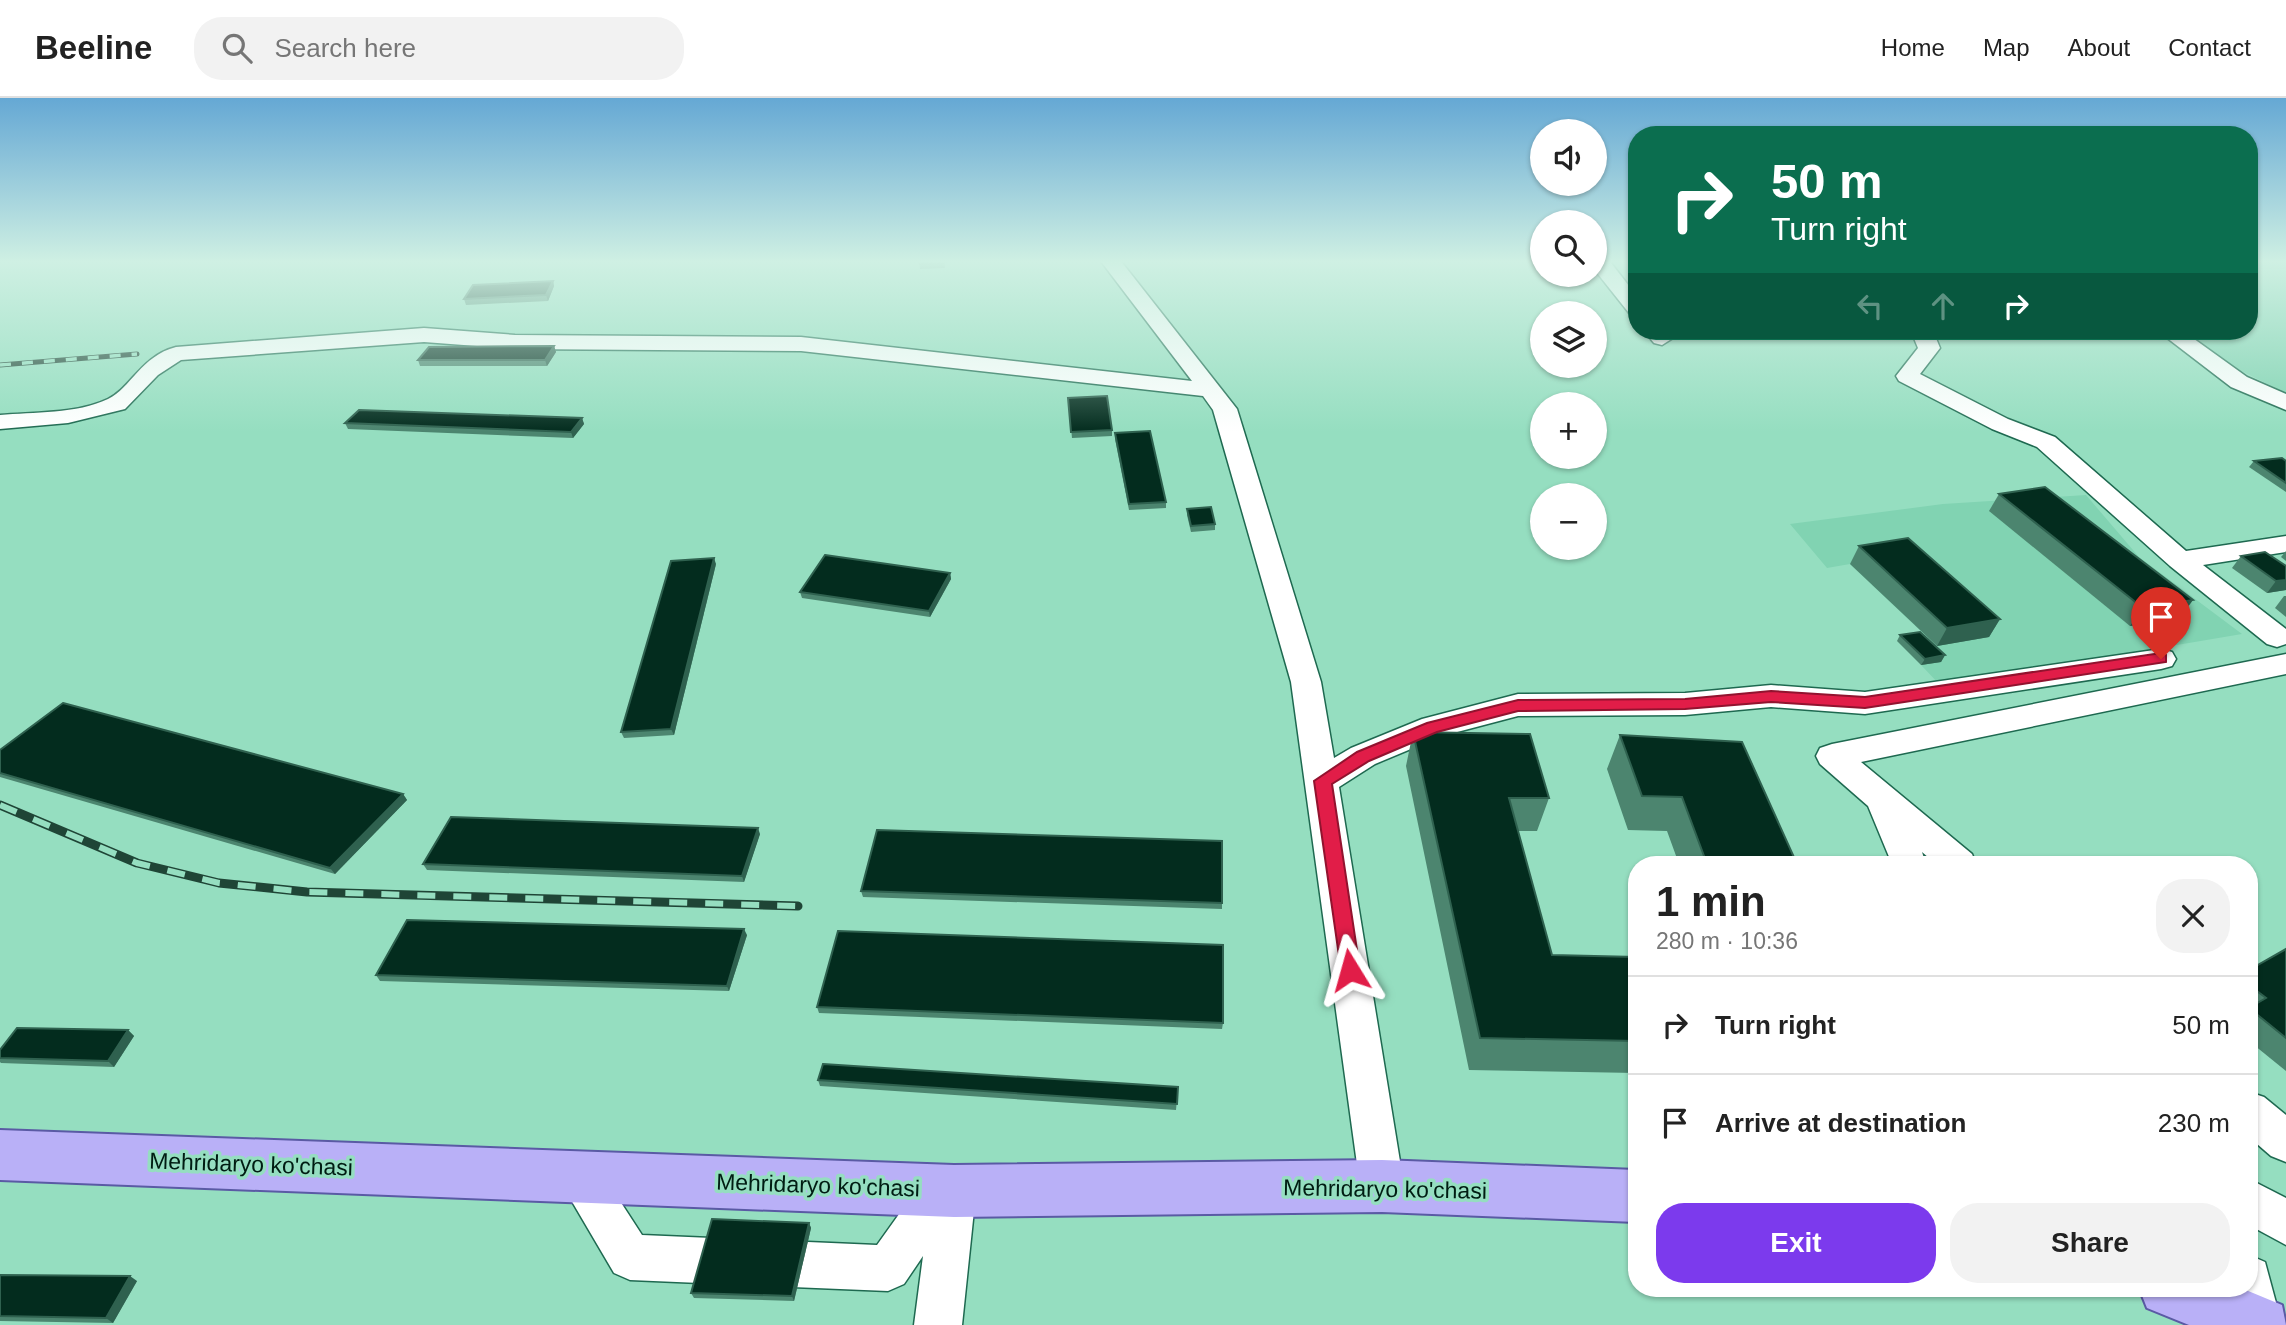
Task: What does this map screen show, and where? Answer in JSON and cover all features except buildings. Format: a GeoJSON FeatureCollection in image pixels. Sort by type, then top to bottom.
{"type":"FeatureCollection","features":[{"type":"Feature","properties":{"kind":"main road","name":"Мehridaryo ko'chasi"},"geometry":{"type":"LineString","coordinates":[[0,1155],[949,1190],[1381,1186],[1628,1196]]}},
{"type":"Feature","properties":{"kind":"main road"},"geometry":{"type":"LineString","coordinates":[[2205,1297],[2256,1309]]}},
{"type":"Feature","properties":{"kind":"street"},"geometry":{"type":"LineString","coordinates":[[1155,317],[1225,409],[1306,682],[1323,781],[1381,1186]]}},
{"type":"Feature","properties":{"kind":"street"},"geometry":{"type":"LineString","coordinates":[[0,422],[68,416],[117,404],[150,370],[176,354],[272,344],[425,335],[515,342],[802,344],[1100,380],[1212,390]]}},
{"type":"Feature","properties":{"kind":"street"},"geometry":{"type":"LineString","coordinates":[[1926,340],[1929,348],[1907,376],[2000,424],[2046,442],[2282,651]]}},
{"type":"Feature","properties":{"kind":"street"},"geometry":{"type":"LineString","coordinates":[[2181,340],[2239,382],[2286,403]]}},
{"type":"Feature","properties":{"kind":"street"},"geometry":{"type":"LineString","coordinates":[[2180,561],[2286,544]]}},
{"type":"Feature","properties":{"kind":"street"},"geometry":{"type":"LineString","coordinates":[[1950,856],[1832,756],[2282,651]]}},
{"type":"Feature","properties":{"kind":"street"},"geometry":{"type":"LineString","coordinates":[[1323,781],[1363,756],[1433,727],[1518,705],[1685,704],[1771,696],[1865,703],[2161,659]]}},
{"type":"Feature","properties":{"kind":"street"},"geometry":{"type":"LineString","coordinates":[[1882,798],[1906,856]]}},
{"type":"Feature","properties":{"kind":"street"},"geometry":{"type":"LineString","coordinates":[[2258,1119],[2286,1142]]}},
{"type":"Feature","properties":{"kind":"street"},"geometry":{"type":"LineString","coordinates":[[579,1176],[630,1257],[755,1263],[888,1268],[949,1190]]}},
{"type":"Feature","properties":{"kind":"street"},"geometry":{"type":"LineString","coordinates":[[939,1325],[949,1190]]}},
{"type":"Feature","properties":{"kind":"street"},"geometry":{"type":"LineString","coordinates":[[2258,1206],[2286,1223]]}},
{"type":"Feature","properties":{"kind":"shaded area"},"geometry":{"type":"Polygon","coordinates":[[[2258,317],[2286,317],[2286,393],[2219,360],[2195,340],[2258,340],[2258,317]]]}},
{"type":"Feature","properties":{"kind":"shaded area"},"geometry":{"type":"Polygon","coordinates":[[[2086,495],[2139,557],[2242,634],[1940,685],[1921,665],[1917,638],[1925,635],[1850,564],[1827,568],[1790,524],[1943,504],[2086,495]]]}},
{"type":"Feature","properties":{"kind":"railway"},"geometry":{"type":"LineString","coordinates":[[0,365],[137,354]]}},
{"type":"Feature","properties":{"kind":"railway"},"geometry":{"type":"LineString","coordinates":[[0,805],[137,863],[219,883],[307,892],[798,906]]}},
{"type":"Feature","properties":{"kind":"route"},"geometry":{"type":"LineString","coordinates":[[1350,970],[1323,781],[1363,756],[1433,727],[1518,705],[1685,704],[1771,696],[1865,703],[2161,659]]}}]}
